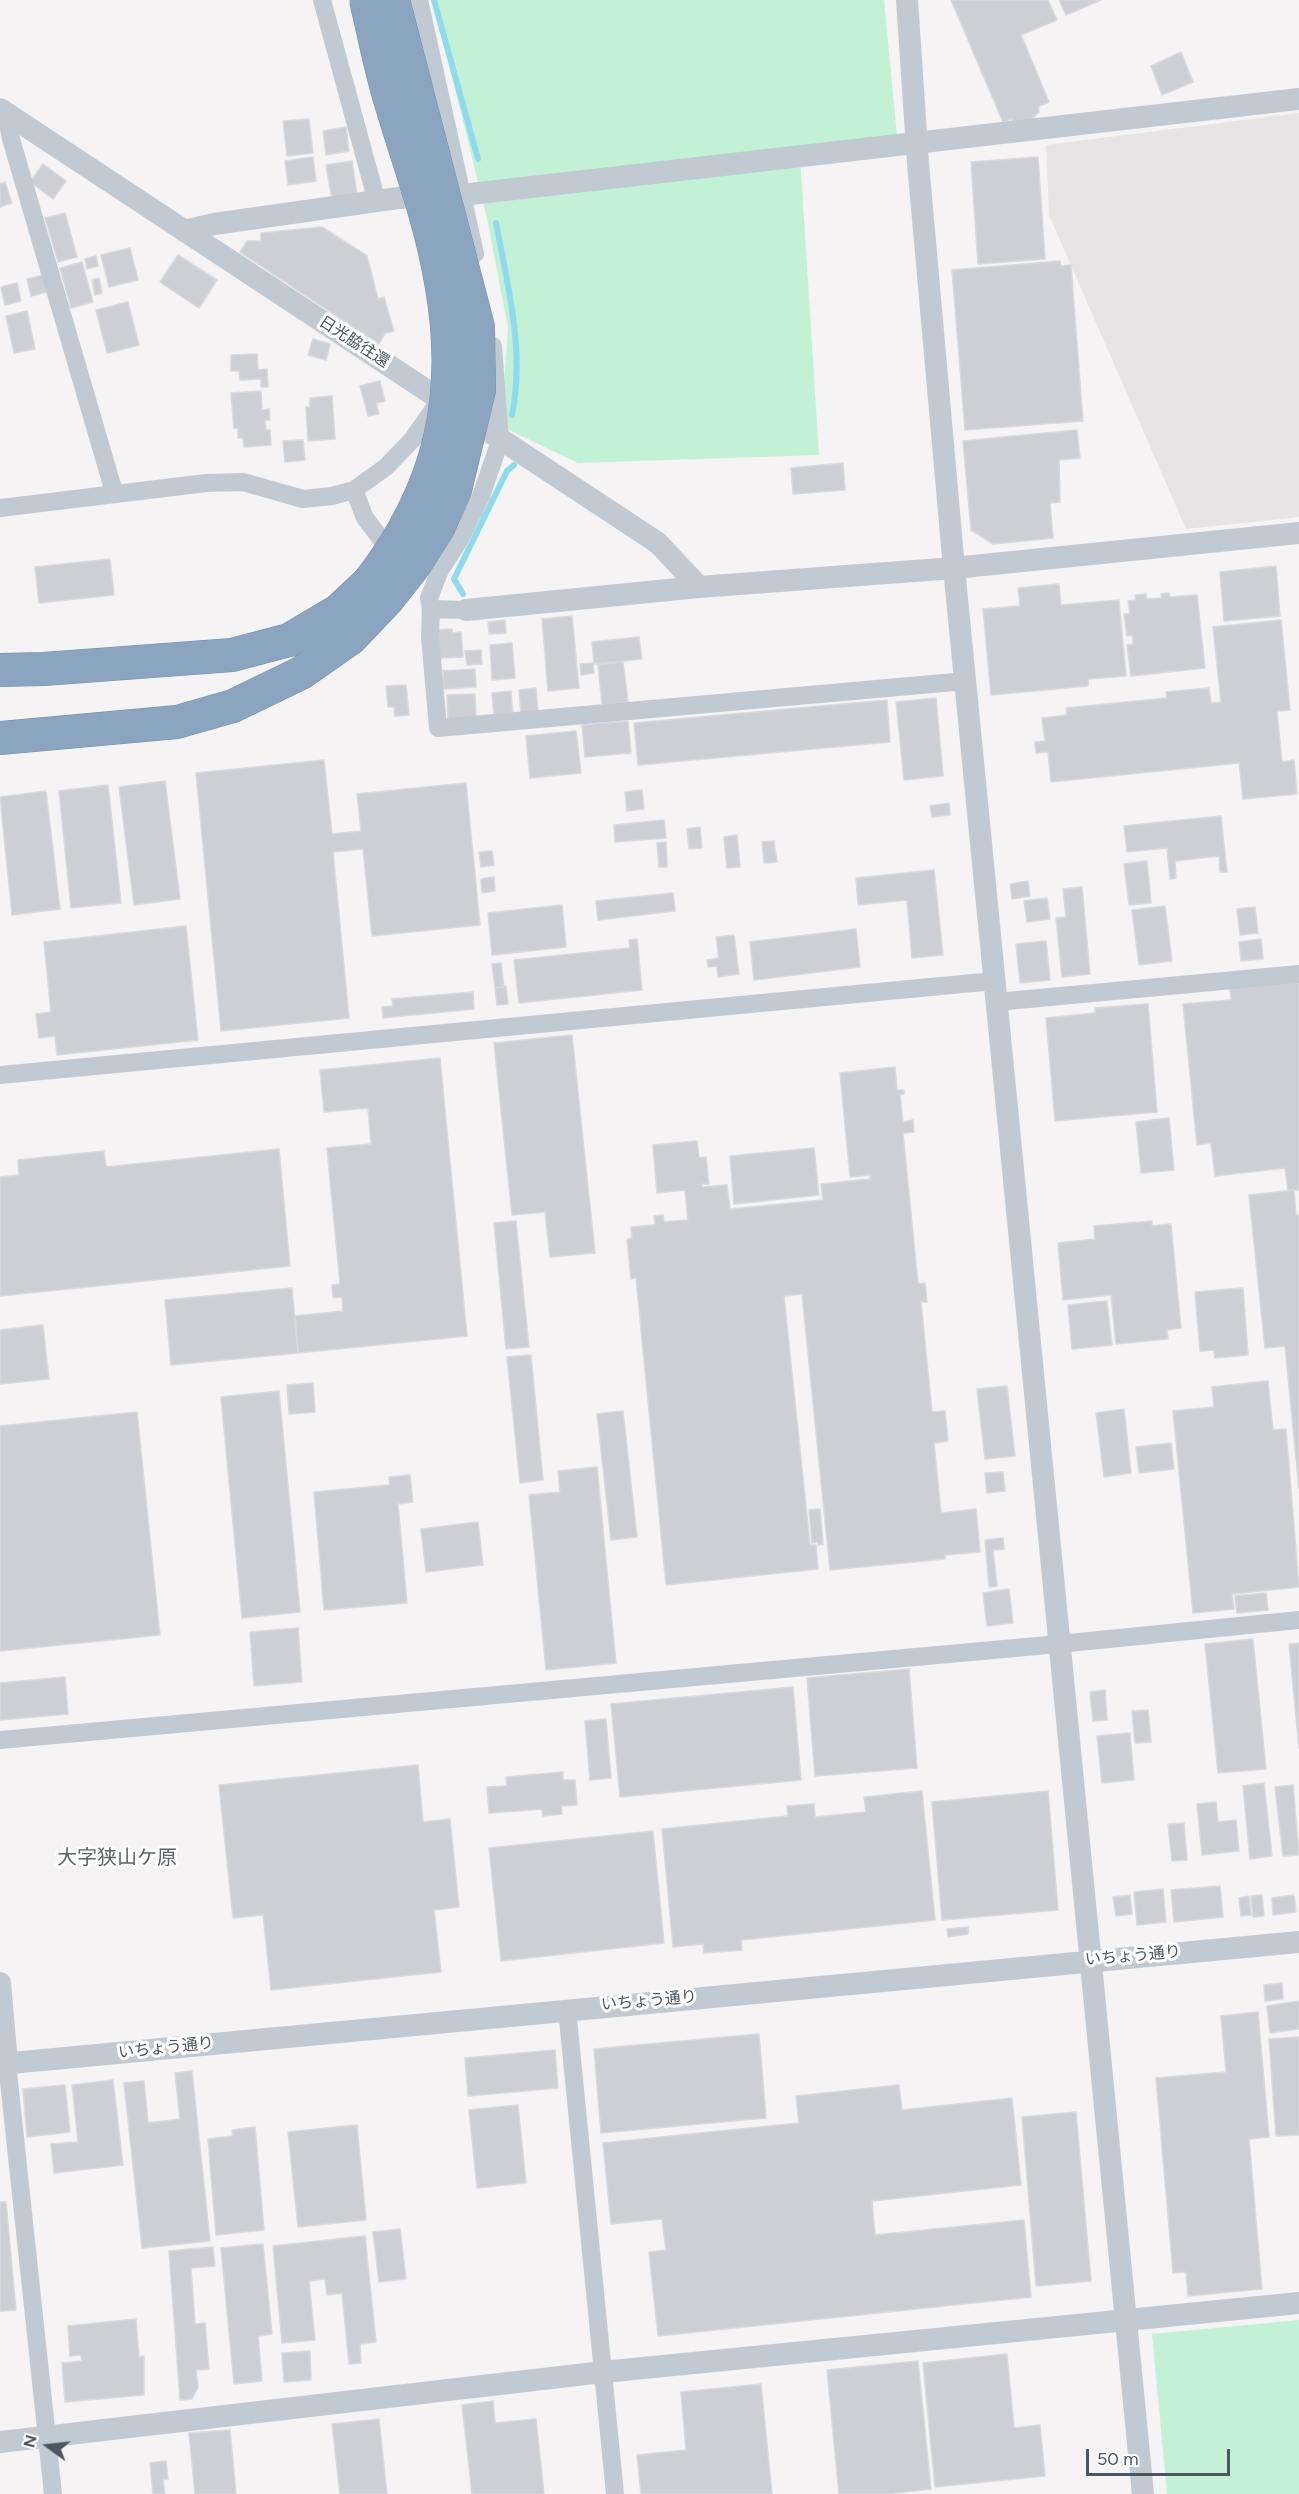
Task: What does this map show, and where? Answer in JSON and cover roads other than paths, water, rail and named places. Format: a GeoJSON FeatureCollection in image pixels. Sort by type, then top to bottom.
{"type":"FeatureCollection","features":[{"type":"Feature","properties":{"kind":"highway"},"geometry":{"type":"LineString","coordinates":[[354,0],[400,83]]}},
{"type":"Feature","properties":{"kind":"highway"},"geometry":{"type":"LineString","coordinates":[[0,670],[44,669],[232,655],[289,640],[378,590],[414,566],[442,518],[455,490],[479,390],[478,327],[400,83],[366,0]]}},
{"type":"Feature","properties":{"kind":"highway"},"geometry":{"type":"LineString","coordinates":[[393,0],[400,83]]}},
{"type":"Feature","properties":{"kind":"highway"},"geometry":{"type":"LineString","coordinates":[[400,0],[400,83]]}},
{"type":"Feature","properties":{"kind":"highway"},"geometry":{"type":"LineString","coordinates":[[0,738],[177,722],[233,706],[301,673],[351,638],[378,590]]}},
{"type":"Feature","properties":{"kind":"street"},"geometry":{"type":"LineString","coordinates":[[322,0],[377,202]]}},
{"type":"Feature","properties":{"kind":"street"},"geometry":{"type":"LineString","coordinates":[[419,0],[492,330],[500,441],[481,496],[460,539],[440,570],[430,603],[430,637],[438,728],[966,681]]}},
{"type":"Feature","properties":{"kind":"street"},"geometry":{"type":"LineString","coordinates":[[907,0],[917,144],[954,568],[1143,2494]]}},
{"type":"Feature","properties":{"kind":"street"},"geometry":{"type":"LineString","coordinates":[[184,231],[214,224],[398,198],[462,195],[1299,99]]}},
{"type":"Feature","properties":{"kind":"street"},"geometry":{"type":"LineString","coordinates":[[2,112],[114,492]]}},
{"type":"Feature","properties":{"kind":"street","name":"日光脇往還"},"geometry":{"type":"LineString","coordinates":[[2,112],[658,543],[699,587]]}},
{"type":"Feature","properties":{"kind":"street"},"geometry":{"type":"LineString","coordinates":[[0,508],[114,492],[206,483],[243,482],[303,499],[321,499],[354,490],[386,467],[412,440],[441,399]]}},
{"type":"Feature","properties":{"kind":"street"},"geometry":{"type":"LineString","coordinates":[[354,490],[364,518],[430,603],[466,610],[699,587],[954,568],[1299,533]]}},
{"type":"Feature","properties":{"kind":"street"},"geometry":{"type":"LineString","coordinates":[[0,1075],[995,991],[1299,974]]}},
{"type":"Feature","properties":{"kind":"street"},"geometry":{"type":"LineString","coordinates":[[0,1740],[1059,1644],[1299,1620]]}},
{"type":"Feature","properties":{"kind":"street","name":"いちょう通り"},"geometry":{"type":"LineString","coordinates":[[4,2063],[1299,1942]]}},
{"type":"Feature","properties":{"kind":"street"},"geometry":{"type":"LineString","coordinates":[[0,1983],[4,2063],[53,2494]]}},
{"type":"Feature","properties":{"kind":"street"},"geometry":{"type":"LineString","coordinates":[[567,2009],[615,2494]]}},
{"type":"Feature","properties":{"kind":"street"},"geometry":{"type":"LineString","coordinates":[[0,2442],[603,2372],[1299,2303]]}},
{"type":"Feature","properties":{"kind":"waterway"},"geometry":{"type":"LineString","coordinates":[[434,0],[478,159]]}},
{"type":"Feature","properties":{"kind":"waterway"},"geometry":{"type":"LineString","coordinates":[[496,223],[510,295],[516,343],[516,391],[512,415]]}},
{"type":"Feature","properties":{"kind":"waterway"},"geometry":{"type":"LineString","coordinates":[[463,594],[454,579],[507,471],[514,465]]}},
{"type":"Feature","properties":{"kind":"district","name":"大字狭山ケ原"},"geometry":{"type":"Point","coordinates":[117,1858]}}]}
